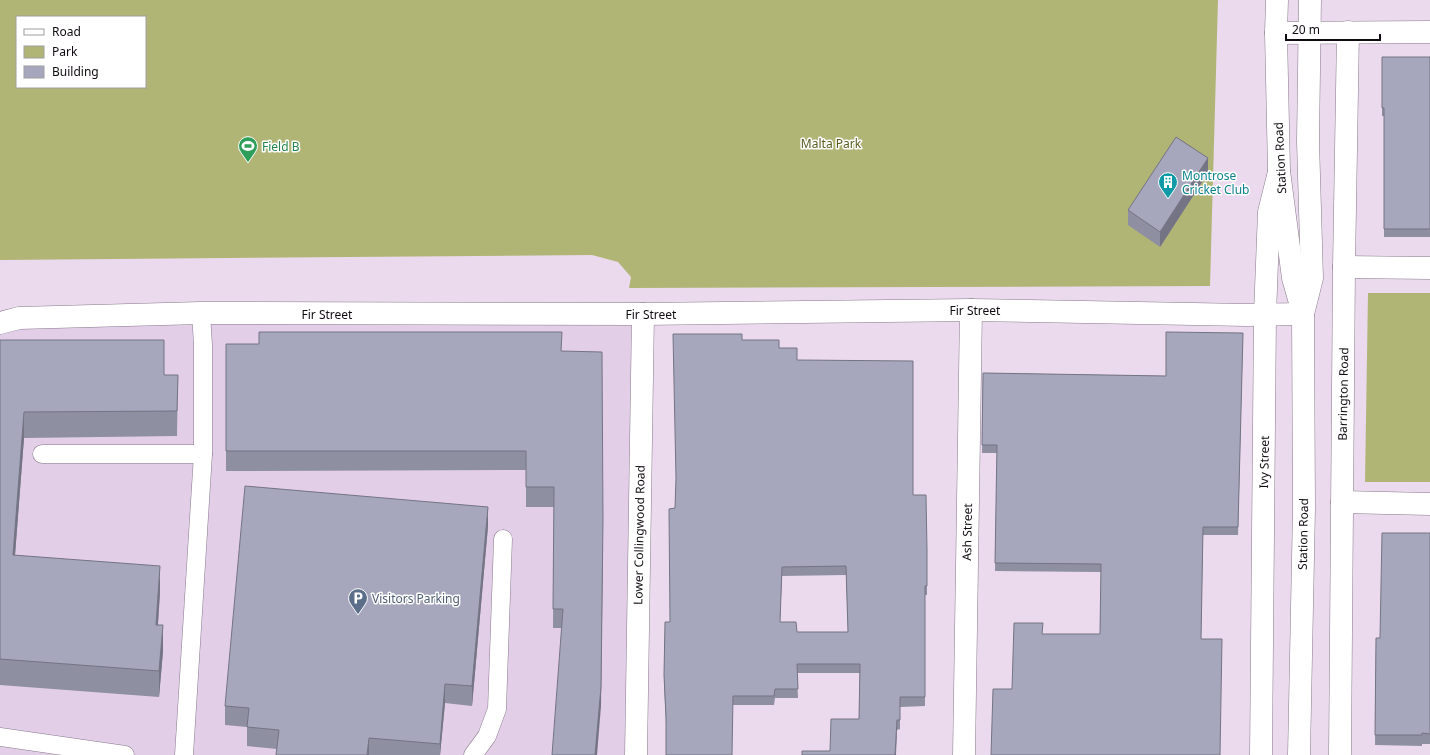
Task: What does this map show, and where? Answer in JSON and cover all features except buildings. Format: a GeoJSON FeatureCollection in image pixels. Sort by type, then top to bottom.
{"type":"FeatureCollection","features":[{"type":"Feature","properties":{"kind":"street","name":"Station Road"},"geometry":{"type":"LineString","coordinates":[[1278,0],[1276,33],[1279,171],[1293,278],[1303,314]]}},
{"type":"Feature","properties":{"kind":"street","name":"Station Road"},"geometry":{"type":"LineString","coordinates":[[1299,755],[1304,508],[1303,314],[1312,278],[1308,141],[1310,0]]}},
{"type":"Feature","properties":{"kind":"street","name":"Barrington Road"},"geometry":{"type":"LineString","coordinates":[[1340,755],[1344,267],[1348,32]]}},
{"type":"Feature","properties":{"kind":"street"},"geometry":{"type":"LineString","coordinates":[[1276,33],[1430,32]]}},
{"type":"Feature","properties":{"kind":"street","name":"Ivy Street"},"geometry":{"type":"LineString","coordinates":[[1261,755],[1265,314],[1269,212],[1279,171]]}},
{"type":"Feature","properties":{"kind":"street"},"geometry":{"type":"LineString","coordinates":[[1344,267],[1430,268]]}},
{"type":"Feature","properties":{"kind":"street","name":"Fir Street"},"geometry":{"type":"LineString","coordinates":[[0,323],[19,318],[201,313],[643,314],[971,310],[1247,315],[1303,314]]}},
{"type":"Feature","properties":{"kind":"street","name":"Ash Street"},"geometry":{"type":"LineString","coordinates":[[964,755],[971,310]]}},
{"type":"Feature","properties":{"kind":"street","name":"Lower Collingwood Road"},"geometry":{"type":"LineString","coordinates":[[636,755],[643,314]]}},
{"type":"Feature","properties":{"kind":"street"},"geometry":{"type":"LineString","coordinates":[[1342,502],[1430,504]]}},
{"type":"Feature","properties":{"kind":"lane"},"geometry":{"type":"LineString","coordinates":[[184,755],[203,454],[204,345],[201,313]]}},
{"type":"Feature","properties":{"kind":"lane"},"geometry":{"type":"LineString","coordinates":[[42,454],[203,454]]}},
{"type":"Feature","properties":{"kind":"lane"},"geometry":{"type":"LineString","coordinates":[[473,755],[487,736],[497,709],[503,539]]}},
{"type":"Feature","properties":{"kind":"lane"},"geometry":{"type":"LineString","coordinates":[[0,736],[126,755]]}},
{"type":"Feature","properties":{"kind":"shaded area"},"geometry":{"type":"Polygon","coordinates":[[[643,314],[636,755],[0,755],[0,323],[643,314]]]}},
{"type":"Feature","properties":{"kind":"green space","name":"Malta Park"},"geometry":{"type":"Polygon","coordinates":[[[0,0],[1218,0],[1210,286],[629,288],[631,277],[618,262],[592,255],[0,260],[0,0]]]}},
{"type":"Feature","properties":{"kind":"green space"},"geometry":{"type":"Polygon","coordinates":[[[1368,293],[1430,293],[1430,482],[1365,482],[1368,293]]]}},
{"type":"Feature","properties":{"kind":"place","name":"Field B"},"geometry":{"type":"Point","coordinates":[248,163]}},
{"type":"Feature","properties":{"kind":"place","name":"Montrose Cricket Club"},"geometry":{"type":"Point","coordinates":[1168,199]}},
{"type":"Feature","properties":{"kind":"place","name":"Visitors Parking"},"geometry":{"type":"Point","coordinates":[358,615]}}]}
